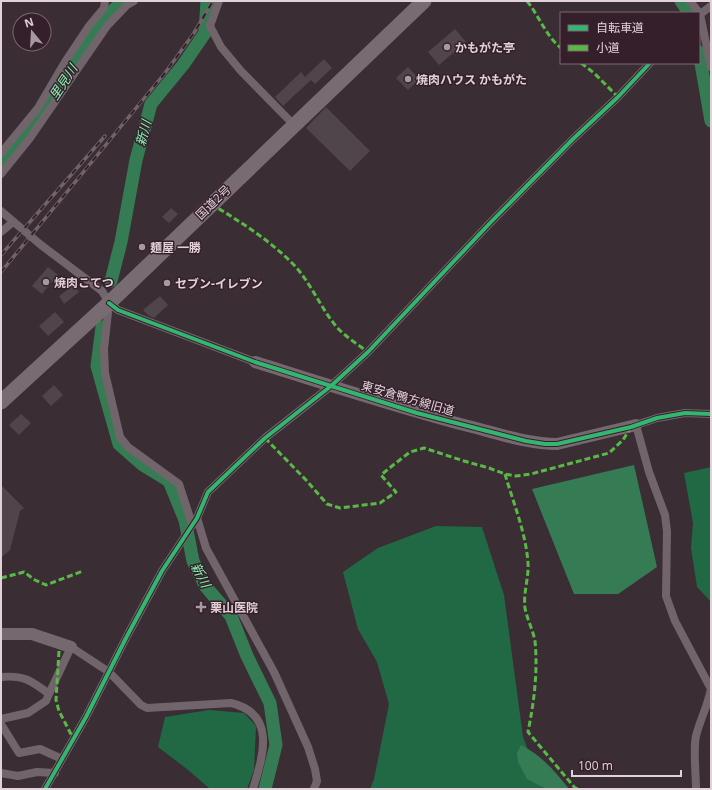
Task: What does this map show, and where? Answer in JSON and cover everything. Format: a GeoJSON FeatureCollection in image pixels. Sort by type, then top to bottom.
{"type":"FeatureCollection","features":[{"type":"Feature","properties":{"kind":"highway","name":"国道2号"},"geometry":{"type":"LineString","coordinates":[[1,402],[108,303],[424,1]]}},
{"type":"Feature","properties":{"kind":"street"},"geometry":{"type":"LineString","coordinates":[[1,153],[38,108],[65,62],[89,26],[104,8],[105,1]]}},
{"type":"Feature","properties":{"kind":"street"},"geometry":{"type":"LineString","coordinates":[[1,174],[30,138],[107,26],[134,1]]}},
{"type":"Feature","properties":{"kind":"street"},"geometry":{"type":"LineString","coordinates":[[219,1],[210,26],[221,47],[241,71],[294,125]]}},
{"type":"Feature","properties":{"kind":"street"},"geometry":{"type":"LineString","coordinates":[[690,1],[698,12]]}},
{"type":"Feature","properties":{"kind":"street"},"geometry":{"type":"LineString","coordinates":[[711,6],[700,15],[711,67]]}},
{"type":"Feature","properties":{"kind":"street"},"geometry":{"type":"LineString","coordinates":[[45,789],[86,717],[162,571],[194,521],[208,492],[265,438],[331,386],[368,352],[490,223],[649,64]]}},
{"type":"Feature","properties":{"kind":"street"},"geometry":{"type":"LineString","coordinates":[[1,211],[41,245],[102,291],[108,303],[104,350],[105,373],[120,438],[128,447],[179,484],[206,548],[274,672],[308,747],[315,769],[316,781],[314,789]]}},
{"type":"Feature","properties":{"kind":"street"},"geometry":{"type":"LineString","coordinates":[[1,232],[14,222]]}},
{"type":"Feature","properties":{"kind":"street","name":"東安倉鴨方線旧道"},"geometry":{"type":"LineString","coordinates":[[108,303],[118,310],[255,362],[417,413],[526,441],[545,444],[558,444],[636,425],[657,418],[685,413],[711,414]]}},
{"type":"Feature","properties":{"kind":"street"},"geometry":{"type":"LineString","coordinates":[[636,425],[649,472],[665,515],[667,531],[666,596],[675,621],[711,689],[696,738],[696,789]]}},
{"type":"Feature","properties":{"kind":"street"},"geometry":{"type":"LineString","coordinates":[[1,634],[32,634],[71,647],[109,672],[141,704],[147,708],[231,704],[239,705],[250,711],[259,720],[264,736],[262,758],[253,789]]}},
{"type":"Feature","properties":{"kind":"street"},"geometry":{"type":"LineString","coordinates":[[1,719],[28,713],[46,702],[48,694],[71,647]]}},
{"type":"Feature","properties":{"kind":"street"},"geometry":{"type":"LineString","coordinates":[[1,677],[16,676],[34,683],[48,694]]}},
{"type":"Feature","properties":{"kind":"street"},"geometry":{"type":"LineString","coordinates":[[1,724],[19,753],[40,749],[62,759]]}},
{"type":"Feature","properties":{"kind":"street"},"geometry":{"type":"LineString","coordinates":[[1,773],[18,776],[36,772],[55,773]]}},
{"type":"Feature","properties":{"kind":"shaded area"},"geometry":{"type":"Polygon","coordinates":[[[634,465],[657,567],[618,594],[574,594],[532,489],[634,465]]]}},
{"type":"Feature","properties":{"kind":"shaded area"},"geometry":{"type":"Polygon","coordinates":[[[711,467],[711,602],[697,587],[691,548],[693,523],[684,473],[711,467]]]}},
{"type":"Feature","properties":{"kind":"shaded area"},"geometry":{"type":"Polygon","coordinates":[[[436,526],[482,527],[504,595],[523,737],[543,789],[370,789],[374,779],[389,704],[377,662],[358,629],[343,572],[378,548],[436,526]]]}},
{"type":"Feature","properties":{"kind":"shaded area"},"geometry":{"type":"Polygon","coordinates":[[[209,710],[244,713],[256,726],[254,770],[247,789],[210,789],[158,747],[165,717],[209,710]]]}},
{"type":"Feature","properties":{"kind":"shaded area"},"geometry":{"type":"Polygon","coordinates":[[[521,745],[547,764],[569,789],[546,789],[527,779],[518,762],[517,753],[521,745]]]}},
{"type":"Feature","properties":{"kind":"building","name":"かもがた亭"},"geometry":{"type":"Polygon","coordinates":[[[455,29],[466,42],[439,65],[428,52],[455,29]]]}},
{"type":"Feature","properties":{"kind":"building"},"geometry":{"type":"Polygon","coordinates":[[[324,59],[332,68],[315,84],[311,80],[283,106],[275,97],[301,72],[305,77],[324,59]]]}},
{"type":"Feature","properties":{"kind":"building"},"geometry":{"type":"Polygon","coordinates":[[[408,67],[419,79],[408,90],[396,78],[408,67]]]}},
{"type":"Feature","properties":{"kind":"building"},"geometry":{"type":"Polygon","coordinates":[[[326,107],[370,151],[350,171],[306,128],[326,107]]]}},
{"type":"Feature","properties":{"kind":"building"},"geometry":{"type":"Polygon","coordinates":[[[171,208],[178,214],[169,223],[162,217],[171,208]]]}},
{"type":"Feature","properties":{"kind":"building"},"geometry":{"type":"Polygon","coordinates":[[[48,267],[58,275],[42,294],[32,286],[48,267]]]}},
{"type":"Feature","properties":{"kind":"building"},"geometry":{"type":"Polygon","coordinates":[[[74,285],[79,292],[64,304],[59,296],[74,285]]]}},
{"type":"Feature","properties":{"kind":"building"},"geometry":{"type":"Polygon","coordinates":[[[160,296],[168,305],[154,318],[143,310],[160,296]]]}},
{"type":"Feature","properties":{"kind":"building"},"geometry":{"type":"Polygon","coordinates":[[[55,312],[64,322],[48,336],[39,326],[55,312]]]}},
{"type":"Feature","properties":{"kind":"building"},"geometry":{"type":"Polygon","coordinates":[[[54,385],[63,395],[51,406],[42,396],[54,385]]]}},
{"type":"Feature","properties":{"kind":"building"},"geometry":{"type":"Polygon","coordinates":[[[21,414],[31,423],[19,435],[9,425],[21,414]]]}},
{"type":"Feature","properties":{"kind":"building"},"geometry":{"type":"Polygon","coordinates":[[[1,485],[24,508],[20,511],[10,550],[1,558],[1,485]]]}},
{"type":"Feature","properties":{"kind":"waterway","name":"里見川"},"geometry":{"type":"LineString","coordinates":[[1,164],[45,109],[80,52],[100,24],[124,1]]}},
{"type":"Feature","properties":{"kind":"waterway","name":"新川"},"geometry":{"type":"LineString","coordinates":[[111,281],[121,242],[136,160],[151,104],[183,65],[205,33],[207,1]]}},
{"type":"Feature","properties":{"kind":"waterway"},"geometry":{"type":"LineString","coordinates":[[681,1],[688,12]]}},
{"type":"Feature","properties":{"kind":"waterway"},"geometry":{"type":"LineString","coordinates":[[700,58],[711,121]]}},
{"type":"Feature","properties":{"kind":"waterway","name":"新川"},"geometry":{"type":"LineString","coordinates":[[102,327],[97,366],[119,444],[143,465],[169,481],[185,520],[193,561],[206,587],[231,616],[247,656],[270,703],[276,745],[265,789]]}},
{"type":"Feature","properties":{"kind":"railway"},"geometry":{"type":"LineString","coordinates":[[1,272],[165,73],[194,33],[213,1]]}},
{"type":"Feature","properties":{"kind":"railway"},"geometry":{"type":"LineString","coordinates":[[1,255],[105,136]]}},
{"type":"Feature","properties":{"kind":"marked path"},"geometry":{"type":"LineString","coordinates":[[527,1],[551,38],[560,47]]}},
{"type":"Feature","properties":{"kind":"marked path"},"geometry":{"type":"LineString","coordinates":[[582,64],[594,73],[618,97]]}},
{"type":"Feature","properties":{"kind":"marked path"},"geometry":{"type":"LineString","coordinates":[[211,204],[255,232],[286,257],[301,273],[338,329],[368,352]]}},
{"type":"Feature","properties":{"kind":"marked path"},"geometry":{"type":"LineString","coordinates":[[265,438],[327,504],[340,508],[380,503],[396,492],[381,475],[410,452],[424,448],[505,474],[516,476],[531,474],[609,453],[623,440],[631,427]]}},
{"type":"Feature","properties":{"kind":"marked path"},"geometry":{"type":"LineString","coordinates":[[505,474],[525,540],[528,563],[525,608],[535,641],[535,687],[528,732],[575,788],[578,789]]}},
{"type":"Feature","properties":{"kind":"marked path"},"geometry":{"type":"LineString","coordinates":[[1,578],[24,572],[35,580],[46,585],[83,571]]}},
{"type":"Feature","properties":{"kind":"marked path"},"geometry":{"type":"LineString","coordinates":[[59,651],[56,700],[59,711],[74,740]]}},
{"type":"Feature","properties":{"kind":"cycle path"},"geometry":{"type":"LineString","coordinates":[[45,789],[86,717],[162,571],[197,518],[208,492],[265,438],[331,386],[368,352],[490,223],[573,139],[618,97],[649,64]]}},
{"type":"Feature","properties":{"kind":"cycle path"},"geometry":{"type":"LineString","coordinates":[[109,303],[118,310],[255,362],[417,413],[526,441],[557,444],[631,427],[657,418],[685,413],[711,414]]}},
{"type":"Feature","properties":{"kind":"place","name":"かもがた亭"},"geometry":{"type":"Point","coordinates":[447,47]}},
{"type":"Feature","properties":{"kind":"place","name":"焼肉ハウス かもがた"},"geometry":{"type":"Point","coordinates":[408,79]}},
{"type":"Feature","properties":{"kind":"place","name":"麺屋 一勝"},"geometry":{"type":"Point","coordinates":[142,247]}},
{"type":"Feature","properties":{"kind":"place","name":"焼肉こてつ"},"geometry":{"type":"Point","coordinates":[46,282]}},
{"type":"Feature","properties":{"kind":"place","name":"セブン-イレブン"},"geometry":{"type":"Point","coordinates":[167,283]}},
{"type":"Feature","properties":{"kind":"place","name":"栗山医院"},"geometry":{"type":"Point","coordinates":[201,607]}}]}
